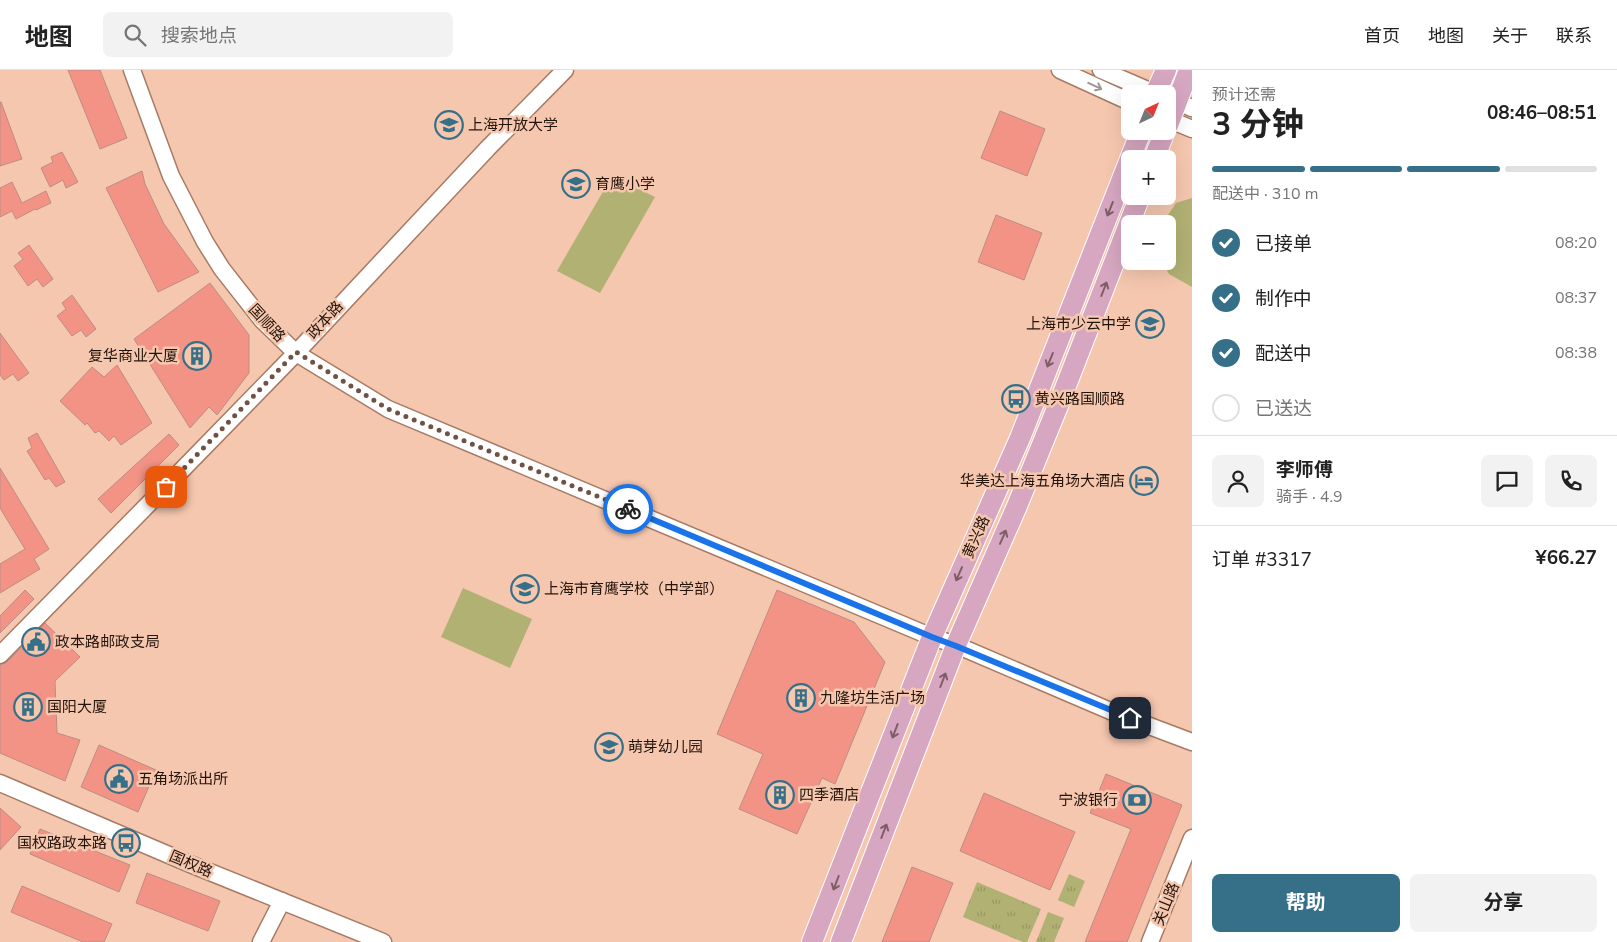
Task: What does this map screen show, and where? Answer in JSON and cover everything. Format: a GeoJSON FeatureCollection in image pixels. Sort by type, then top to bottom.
{"type":"FeatureCollection","features":[{"type":"Feature","properties":{"kind":"main road"},"geometry":{"type":"LineString","coordinates":[[1166,70],[1166,85]]}},
{"type":"Feature","properties":{"kind":"main road"},"geometry":{"type":"LineString","coordinates":[[1176,92],[1189,70]]}},
{"type":"Feature","properties":{"kind":"main road","name":"黄兴路"},"geometry":{"type":"LineString","coordinates":[[812,942],[932,637],[1020,438],[1136,140]]}},
{"type":"Feature","properties":{"kind":"main road","name":"黄兴路"},"geometry":{"type":"LineString","coordinates":[[841,942],[956,646],[1062,396],[1136,205]]}},
{"type":"Feature","properties":{"kind":"street","name":"国顺路"},"geometry":{"type":"LineString","coordinates":[[132,70],[171,176],[205,242],[222,270],[262,320],[296,352],[388,409],[932,637],[1106,709],[1192,742]]}},
{"type":"Feature","properties":{"kind":"street","name":"政本路"},"geometry":{"type":"LineString","coordinates":[[0,655],[296,352],[488,148],[565,70]]}},
{"type":"Feature","properties":{"kind":"street"},"geometry":{"type":"LineString","coordinates":[[1060,70],[1121,98]]}},
{"type":"Feature","properties":{"kind":"street"},"geometry":{"type":"LineString","coordinates":[[1101,70],[1127,85]]}},
{"type":"Feature","properties":{"kind":"street"},"geometry":{"type":"LineString","coordinates":[[1176,116],[1192,129]]}},
{"type":"Feature","properties":{"kind":"street","name":"国权路"},"geometry":{"type":"LineString","coordinates":[[0,783],[27,796],[383,942]]}},
{"type":"Feature","properties":{"kind":"street","name":"关山路"},"geometry":{"type":"LineString","coordinates":[[1150,942],[1192,838]]}},
{"type":"Feature","properties":{"kind":"street"},"geometry":{"type":"LineString","coordinates":[[261,942],[282,901]]}},
{"type":"Feature","properties":{"kind":"green space"},"geometry":{"type":"Polygon","coordinates":[[[612,176],[655,197],[600,293],[557,271],[612,176]]]}},
{"type":"Feature","properties":{"kind":"green space"},"geometry":{"type":"Polygon","coordinates":[[[1192,198],[1192,287],[1169,274],[1167,270],[1176,270],[1176,215],[1168,215],[1176,203],[1192,198]]]}},
{"type":"Feature","properties":{"kind":"green space"},"geometry":{"type":"Polygon","coordinates":[[[463,588],[532,619],[510,668],[441,637],[463,588]]]}},
{"type":"Feature","properties":{"kind":"green space"},"geometry":{"type":"Polygon","coordinates":[[[1069,874],[1085,881],[1074,907],[1058,900],[1069,874]]]}},
{"type":"Feature","properties":{"kind":"green space"},"geometry":{"type":"Polygon","coordinates":[[[977,882],[1041,909],[1027,942],[963,917],[977,882]]]}},
{"type":"Feature","properties":{"kind":"green space"},"geometry":{"type":"Polygon","coordinates":[[[1048,912],[1064,918],[1054,942],[1036,942],[1048,912]]]}},
{"type":"Feature","properties":{"kind":"building"},"geometry":{"type":"Polygon","coordinates":[[[68,70],[100,70],[127,138],[100,149],[68,70]]]}},
{"type":"Feature","properties":{"kind":"building"},"geometry":{"type":"Polygon","coordinates":[[[0,102],[22,159],[0,166],[0,102]]]}},
{"type":"Feature","properties":{"kind":"building"},"geometry":{"type":"Polygon","coordinates":[[[1000,111],[1045,129],[1027,176],[981,158],[1000,111]]]}},
{"type":"Feature","properties":{"kind":"building"},"geometry":{"type":"Polygon","coordinates":[[[62,152],[78,182],[66,188],[63,180],[50,187],[41,168],[53,162],[51,157],[62,152]]]}},
{"type":"Feature","properties":{"kind":"building"},"geometry":{"type":"Polygon","coordinates":[[[142,171],[145,184],[164,224],[199,272],[158,292],[106,188],[142,171]]]}},
{"type":"Feature","properties":{"kind":"building"},"geometry":{"type":"Polygon","coordinates":[[[12,182],[22,203],[46,191],[51,203],[16,219],[12,211],[0,217],[0,188],[12,182]]]}},
{"type":"Feature","properties":{"kind":"building"},"geometry":{"type":"Polygon","coordinates":[[[996,215],[1042,233],[1024,280],[978,262],[996,215]]]}},
{"type":"Feature","properties":{"kind":"building"},"geometry":{"type":"Polygon","coordinates":[[[29,245],[53,279],[43,287],[37,279],[28,286],[14,266],[23,259],[18,253],[29,245]]]}},
{"type":"Feature","properties":{"kind":"building","name":"复华商业大厦"},"geometry":{"type":"Polygon","coordinates":[[[210,283],[249,335],[249,373],[217,415],[209,407],[190,428],[134,339],[210,283]]]}},
{"type":"Feature","properties":{"kind":"building"},"geometry":{"type":"Polygon","coordinates":[[[72,295],[96,329],[86,337],[81,330],[72,336],[57,316],[66,309],[62,303],[72,295]]]}},
{"type":"Feature","properties":{"kind":"building"},"geometry":{"type":"Polygon","coordinates":[[[0,333],[29,373],[18,381],[13,374],[4,380],[0,375],[0,333]]]}},
{"type":"Feature","properties":{"kind":"building"},"geometry":{"type":"Polygon","coordinates":[[[117,365],[152,423],[121,445],[114,436],[109,441],[99,431],[95,433],[87,423],[85,425],[60,401],[92,367],[104,377],[117,365]]]}},
{"type":"Feature","properties":{"kind":"building"},"geometry":{"type":"Polygon","coordinates":[[[37,433],[65,482],[56,487],[49,478],[45,480],[27,451],[32,448],[28,438],[37,433]]]}},
{"type":"Feature","properties":{"kind":"building"},"geometry":{"type":"Polygon","coordinates":[[[169,434],[179,445],[111,513],[98,499],[169,434]]]}},
{"type":"Feature","properties":{"kind":"building"},"geometry":{"type":"Polygon","coordinates":[[[0,468],[49,549],[34,559],[40,569],[0,593],[0,564],[25,549],[0,508],[0,468]]]}},
{"type":"Feature","properties":{"kind":"building"},"geometry":{"type":"Polygon","coordinates":[[[25,590],[34,599],[0,633],[0,616],[25,590]]]}},
{"type":"Feature","properties":{"kind":"building","name":"九隆坊生活广场"},"geometry":{"type":"Polygon","coordinates":[[[777,590],[854,622],[885,662],[835,784],[822,778],[797,834],[739,809],[763,754],[717,734],[777,590]]]}},
{"type":"Feature","properties":{"kind":"building","name":"国阳大厦"},"geometry":{"type":"Polygon","coordinates":[[[45,623],[80,657],[55,681],[57,733],[80,740],[65,781],[0,753],[0,665],[7,662],[45,623]]]}},
{"type":"Feature","properties":{"kind":"building","name":"五角场派出所"},"geometry":{"type":"Polygon","coordinates":[[[99,745],[156,770],[138,812],[81,787],[99,745]]]}},
{"type":"Feature","properties":{"kind":"building"},"geometry":{"type":"Polygon","coordinates":[[[1106,774],[1182,805],[1127,942],[1085,942],[1131,829],[1090,813],[1106,774]]]}},
{"type":"Feature","properties":{"kind":"building"},"geometry":{"type":"Polygon","coordinates":[[[984,793],[1075,832],[1050,890],[960,851],[984,793]]]}},
{"type":"Feature","properties":{"kind":"building"},"geometry":{"type":"Polygon","coordinates":[[[0,808],[21,827],[0,850],[0,808]]]}},
{"type":"Feature","properties":{"kind":"building"},"geometry":{"type":"Polygon","coordinates":[[[40,829],[130,865],[119,892],[30,854],[40,829]]]}},
{"type":"Feature","properties":{"kind":"building"},"geometry":{"type":"Polygon","coordinates":[[[912,867],[953,883],[929,942],[882,942],[912,867]]]}},
{"type":"Feature","properties":{"kind":"building"},"geometry":{"type":"Polygon","coordinates":[[[147,873],[220,901],[208,931],[136,903],[147,873]]]}},
{"type":"Feature","properties":{"kind":"building"},"geometry":{"type":"Polygon","coordinates":[[[22,886],[112,924],[104,942],[83,942],[11,912],[22,886]]]}},
{"type":"Feature","properties":{"kind":"way so far"},"geometry":{"type":"LineString","coordinates":[[166,487],[296,352],[388,409],[628,509]]}},
{"type":"Feature","properties":{"kind":"place","name":"上海开放大学"},"geometry":{"type":"Point","coordinates":[449,125]}},
{"type":"Feature","properties":{"kind":"place","name":"育鹰小学"},"geometry":{"type":"Point","coordinates":[576,184]}},
{"type":"Feature","properties":{"kind":"place","name":"上海市少云中学"},"geometry":{"type":"Point","coordinates":[1150,324]}},
{"type":"Feature","properties":{"kind":"place","name":"复华商业大厦"},"geometry":{"type":"Point","coordinates":[197,356]}},
{"type":"Feature","properties":{"kind":"place","name":"黄兴路国顺路"},"geometry":{"type":"Point","coordinates":[1016,399]}},
{"type":"Feature","properties":{"kind":"place","name":"华美达上海五角场大酒店"},"geometry":{"type":"Point","coordinates":[1144,481]}},
{"type":"Feature","properties":{"kind":"place","name":"上海市育鹰学校（中学部）"},"geometry":{"type":"Point","coordinates":[525,589]}},
{"type":"Feature","properties":{"kind":"place","name":"政本路邮政支局"},"geometry":{"type":"Point","coordinates":[36,642]}},
{"type":"Feature","properties":{"kind":"place","name":"九隆坊生活广场"},"geometry":{"type":"Point","coordinates":[801,698]}},
{"type":"Feature","properties":{"kind":"place","name":"国阳大厦"},"geometry":{"type":"Point","coordinates":[28,707]}},
{"type":"Feature","properties":{"kind":"place","name":"萌芽幼儿园"},"geometry":{"type":"Point","coordinates":[609,747]}},
{"type":"Feature","properties":{"kind":"place","name":"五角场派出所"},"geometry":{"type":"Point","coordinates":[119,779]}},
{"type":"Feature","properties":{"kind":"place","name":"四季酒店"},"geometry":{"type":"Point","coordinates":[780,795]}},
{"type":"Feature","properties":{"kind":"place","name":"宁波银行"},"geometry":{"type":"Point","coordinates":[1137,800]}},
{"type":"Feature","properties":{"kind":"place","name":"国权路政本路"},"geometry":{"type":"Point","coordinates":[126,843]}},
{"type":"Feature","properties":{"kind":"route"},"geometry":{"type":"LineString","coordinates":[[628,509],[1130,718]]}}]}
